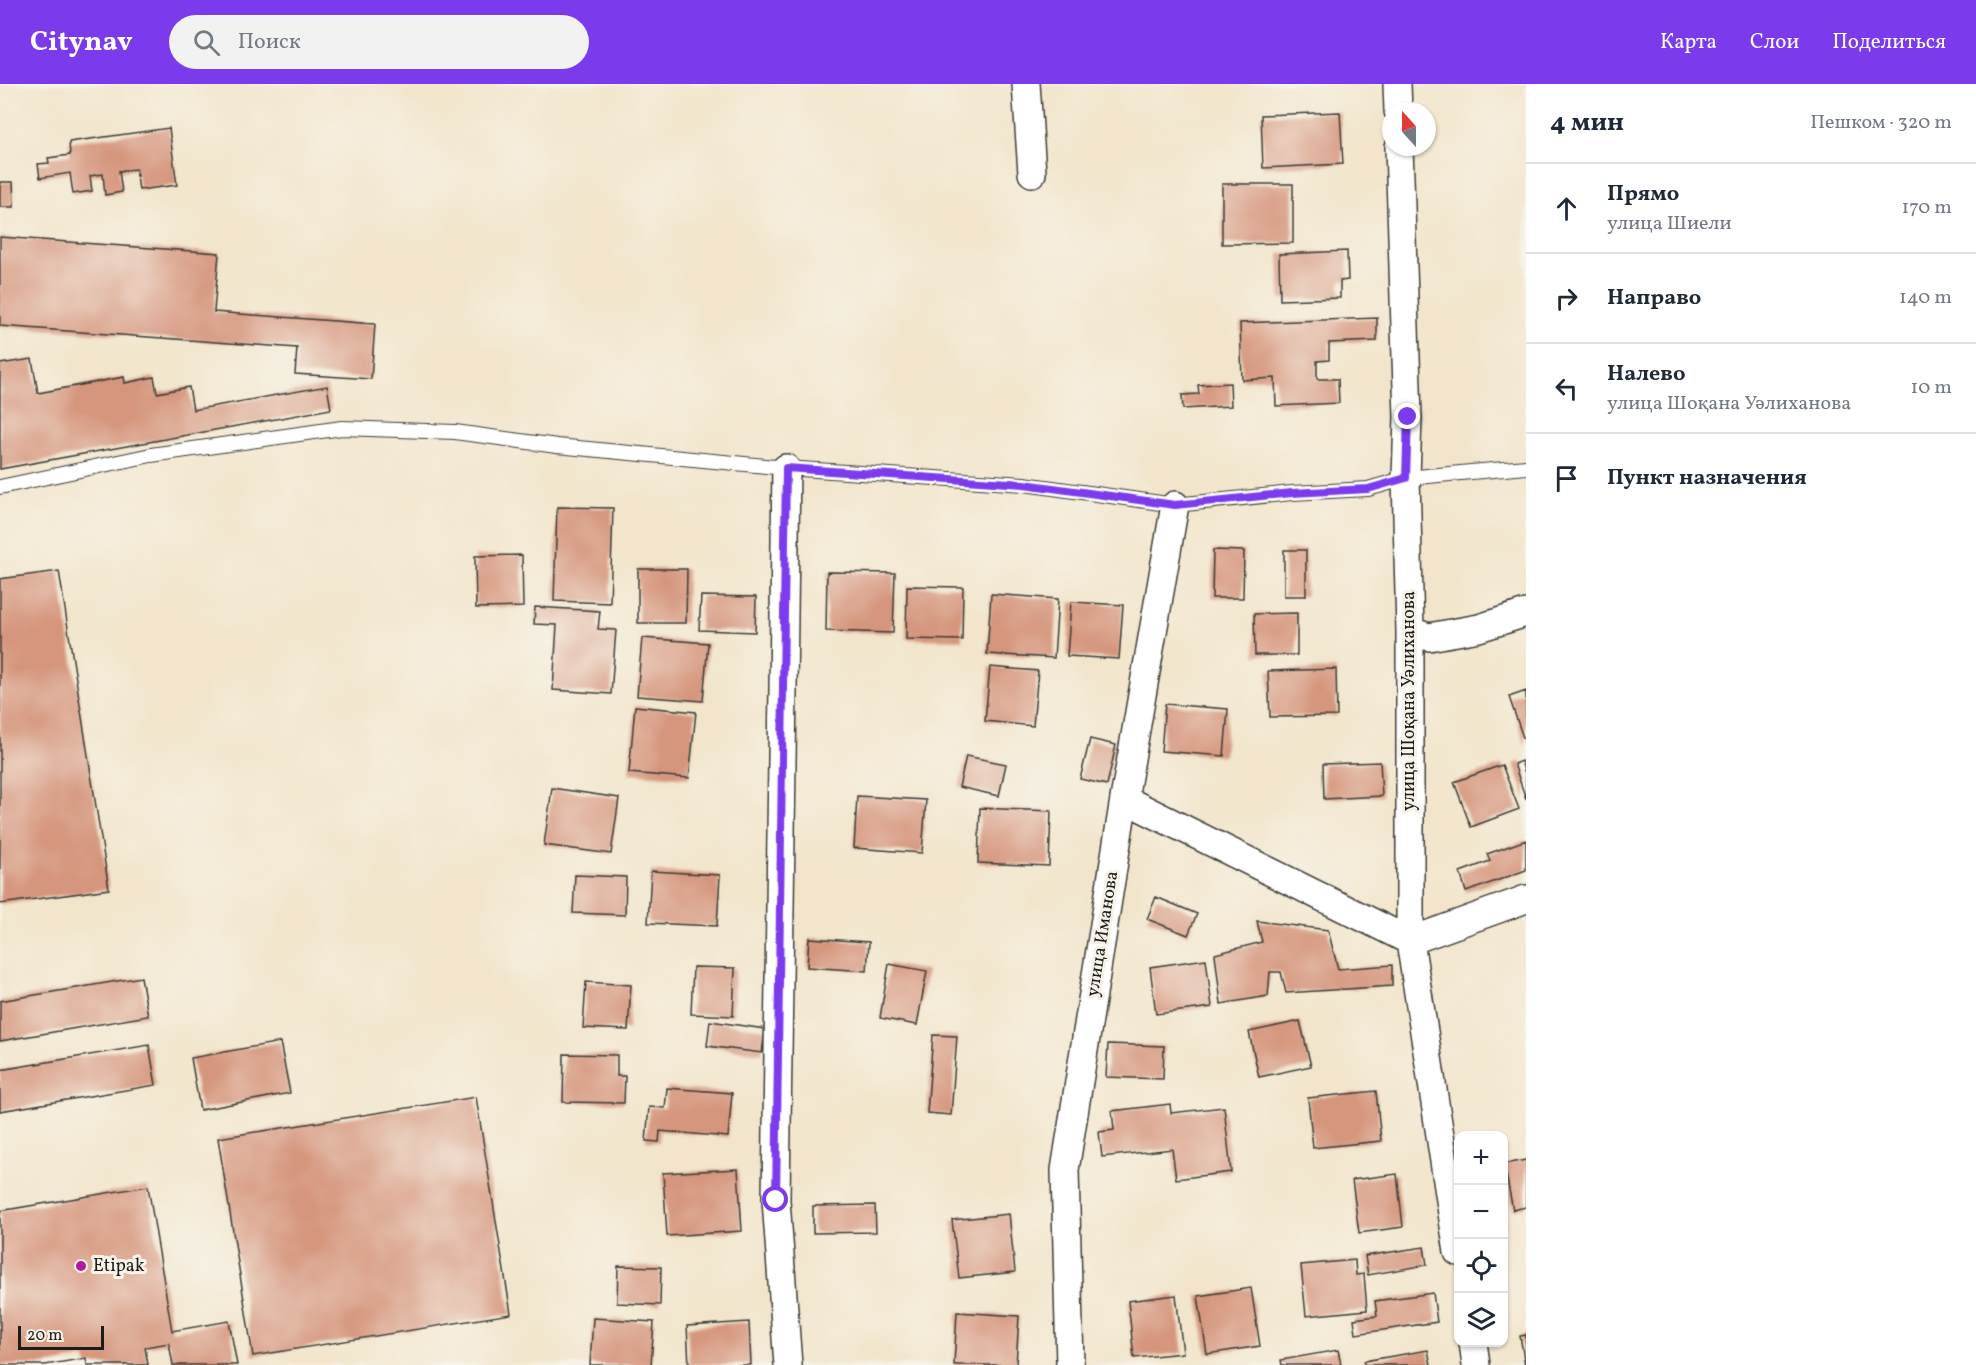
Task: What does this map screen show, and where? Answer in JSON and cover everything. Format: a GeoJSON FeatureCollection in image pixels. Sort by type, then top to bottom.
{"type":"FeatureCollection","features":[{"type":"Feature","properties":{"kind":"street"},"geometry":{"type":"LineString","coordinates":[[1026,84],[1032,174]]}},
{"type":"Feature","properties":{"kind":"street"},"geometry":{"type":"LineString","coordinates":[[1397,84],[1398,102]]}},
{"type":"Feature","properties":{"kind":"street","name":"улица Шоқана Уәлиханова"},"geometry":{"type":"LineString","coordinates":[[1399,156],[1408,417],[1406,478],[1410,631],[1410,941],[1456,1239]]}},
{"type":"Feature","properties":{"kind":"street"},"geometry":{"type":"LineString","coordinates":[[786,468],[776,1200],[788,1365]]}},
{"type":"Feature","properties":{"kind":"street","name":"улица Иманова"},"geometry":{"type":"LineString","coordinates":[[1070,1365],[1065,1170],[1124,799],[1175,505]]}},
{"type":"Feature","properties":{"kind":"street"},"geometry":{"type":"LineString","coordinates":[[1410,631],[1429,637],[1479,628],[1526,614]]}},
{"type":"Feature","properties":{"kind":"street"},"geometry":{"type":"LineString","coordinates":[[1124,799],[1410,941],[1526,899]]}},
{"type":"Feature","properties":{"kind":"street"},"geometry":{"type":"LineString","coordinates":[[1474,1347],[1476,1365]]}},
{"type":"Feature","properties":{"kind":"lane"},"geometry":{"type":"LineString","coordinates":[[0,487],[151,455],[342,428],[455,432],[557,446],[786,468],[1024,484],[1175,505],[1292,493],[1368,489],[1406,478],[1526,467]]}},
{"type":"Feature","properties":{"kind":"building"},"geometry":{"type":"Polygon","coordinates":[[[1340,112],[1343,164],[1263,168],[1261,115],[1340,112]]]}},
{"type":"Feature","properties":{"kind":"building"},"geometry":{"type":"Polygon","coordinates":[[[169,128],[177,185],[139,190],[136,169],[119,171],[122,192],[105,195],[103,174],[90,176],[92,191],[73,194],[70,173],[40,178],[38,164],[49,163],[48,158],[70,155],[69,142],[169,128]]]}},
{"type":"Feature","properties":{"kind":"building"},"geometry":{"type":"Polygon","coordinates":[[[0,182],[13,182],[14,207],[0,207],[0,182]]]}},
{"type":"Feature","properties":{"kind":"building"},"geometry":{"type":"Polygon","coordinates":[[[1222,184],[1293,184],[1293,243],[1222,244],[1222,184]]]}},
{"type":"Feature","properties":{"kind":"building"},"geometry":{"type":"Polygon","coordinates":[[[0,237],[219,253],[214,312],[375,324],[371,379],[295,374],[297,348],[0,326],[0,237]]]}},
{"type":"Feature","properties":{"kind":"building"},"geometry":{"type":"Polygon","coordinates":[[[1347,251],[1348,280],[1340,281],[1340,298],[1280,300],[1279,254],[1347,251]]]}},
{"type":"Feature","properties":{"kind":"building"},"geometry":{"type":"Polygon","coordinates":[[[1377,318],[1377,341],[1329,343],[1329,360],[1317,361],[1317,379],[1338,379],[1339,403],[1276,406],[1275,378],[1242,380],[1240,323],[1377,318]]]}},
{"type":"Feature","properties":{"kind":"building"},"geometry":{"type":"Polygon","coordinates":[[[32,359],[38,393],[124,377],[125,383],[154,377],[157,393],[189,387],[193,410],[327,386],[331,409],[0,469],[0,364],[32,359]]]}},
{"type":"Feature","properties":{"kind":"building"},"geometry":{"type":"Polygon","coordinates":[[[1230,383],[1231,406],[1183,409],[1182,395],[1199,394],[1198,385],[1230,383]]]}},
{"type":"Feature","properties":{"kind":"building"},"geometry":{"type":"Polygon","coordinates":[[[557,507],[613,508],[610,603],[554,601],[557,507]]]}},
{"type":"Feature","properties":{"kind":"building"},"geometry":{"type":"Polygon","coordinates":[[[1213,550],[1244,551],[1243,598],[1212,598],[1213,550]]]}},
{"type":"Feature","properties":{"kind":"building"},"geometry":{"type":"Polygon","coordinates":[[[1284,550],[1306,550],[1306,596],[1284,596],[1284,550]]]}},
{"type":"Feature","properties":{"kind":"building"},"geometry":{"type":"Polygon","coordinates":[[[522,555],[523,607],[476,608],[475,556],[522,555]]]}},
{"type":"Feature","properties":{"kind":"building"},"geometry":{"type":"Polygon","coordinates":[[[638,569],[687,569],[686,623],[638,623],[638,569]]]}},
{"type":"Feature","properties":{"kind":"building"},"geometry":{"type":"Polygon","coordinates":[[[59,571],[109,889],[0,904],[0,579],[59,571]]]}},
{"type":"Feature","properties":{"kind":"building"},"geometry":{"type":"Polygon","coordinates":[[[827,572],[895,573],[893,633],[826,631],[827,572]]]}},
{"type":"Feature","properties":{"kind":"building"},"geometry":{"type":"Polygon","coordinates":[[[907,586],[963,587],[962,640],[906,639],[907,586]]]}},
{"type":"Feature","properties":{"kind":"building"},"geometry":{"type":"Polygon","coordinates":[[[991,594],[1058,599],[1054,658],[987,654],[991,594]]]}},
{"type":"Feature","properties":{"kind":"building"},"geometry":{"type":"Polygon","coordinates":[[[701,596],[756,597],[755,632],[699,630],[701,596]]]}},
{"type":"Feature","properties":{"kind":"building"},"geometry":{"type":"Polygon","coordinates":[[[1071,602],[1123,605],[1119,659],[1067,656],[1071,602]]]}},
{"type":"Feature","properties":{"kind":"building"},"geometry":{"type":"Polygon","coordinates":[[[535,607],[600,611],[598,629],[616,630],[611,694],[553,690],[557,625],[534,624],[535,607]]]}},
{"type":"Feature","properties":{"kind":"building"},"geometry":{"type":"Polygon","coordinates":[[[1297,613],[1297,655],[1255,655],[1254,614],[1297,613]]]}},
{"type":"Feature","properties":{"kind":"building"},"geometry":{"type":"Polygon","coordinates":[[[642,638],[708,643],[703,701],[637,696],[642,638]]]}},
{"type":"Feature","properties":{"kind":"building"},"geometry":{"type":"Polygon","coordinates":[[[990,667],[1038,671],[1033,726],[985,721],[990,667]]]}},
{"type":"Feature","properties":{"kind":"building"},"geometry":{"type":"Polygon","coordinates":[[[1336,669],[1337,716],[1270,717],[1268,671],[1336,669]]]}},
{"type":"Feature","properties":{"kind":"building"},"geometry":{"type":"Polygon","coordinates":[[[1526,691],[1526,746],[1509,697],[1526,691]]]}},
{"type":"Feature","properties":{"kind":"building"},"geometry":{"type":"Polygon","coordinates":[[[1165,704],[1228,709],[1224,756],[1161,751],[1165,704]]]}},
{"type":"Feature","properties":{"kind":"building"},"geometry":{"type":"Polygon","coordinates":[[[635,706],[696,712],[689,778],[629,773],[635,706]]]}},
{"type":"Feature","properties":{"kind":"building"},"geometry":{"type":"Polygon","coordinates":[[[1090,739],[1116,745],[1107,785],[1080,779],[1090,739]]]}},
{"type":"Feature","properties":{"kind":"building"},"geometry":{"type":"Polygon","coordinates":[[[966,756],[1006,764],[999,796],[959,787],[966,756]]]}},
{"type":"Feature","properties":{"kind":"building"},"geometry":{"type":"Polygon","coordinates":[[[1521,761],[1526,776],[1526,799],[1514,764],[1521,761]]]}},
{"type":"Feature","properties":{"kind":"building"},"geometry":{"type":"Polygon","coordinates":[[[1380,762],[1382,796],[1324,799],[1323,764],[1380,762]]]}},
{"type":"Feature","properties":{"kind":"building"},"geometry":{"type":"Polygon","coordinates":[[[1502,765],[1519,809],[1471,827],[1454,782],[1502,765]]]}},
{"type":"Feature","properties":{"kind":"building"},"geometry":{"type":"Polygon","coordinates":[[[552,788],[619,798],[611,854],[544,845],[552,788]]]}},
{"type":"Feature","properties":{"kind":"building"},"geometry":{"type":"Polygon","coordinates":[[[857,796],[926,800],[922,853],[854,848],[857,796]]]}},
{"type":"Feature","properties":{"kind":"building"},"geometry":{"type":"Polygon","coordinates":[[[980,808],[1051,811],[1049,866],[978,863],[980,808]]]}},
{"type":"Feature","properties":{"kind":"building"},"geometry":{"type":"Polygon","coordinates":[[[1526,840],[1526,870],[1466,892],[1460,872],[1490,861],[1487,854],[1526,840]]]}},
{"type":"Feature","properties":{"kind":"building"},"geometry":{"type":"Polygon","coordinates":[[[651,871],[720,875],[717,926],[648,923],[651,871]]]}},
{"type":"Feature","properties":{"kind":"building"},"geometry":{"type":"Polygon","coordinates":[[[575,875],[626,877],[625,915],[573,913],[575,875]]]}},
{"type":"Feature","properties":{"kind":"building"},"geometry":{"type":"Polygon","coordinates":[[[1156,897],[1197,914],[1188,935],[1147,919],[1156,897]]]}},
{"type":"Feature","properties":{"kind":"building"},"geometry":{"type":"Polygon","coordinates":[[[1257,921],[1328,930],[1338,969],[1392,965],[1392,986],[1286,993],[1281,972],[1270,972],[1268,996],[1221,1004],[1215,954],[1262,942],[1257,921]]]}},
{"type":"Feature","properties":{"kind":"building"},"geometry":{"type":"Polygon","coordinates":[[[809,938],[869,942],[867,971],[807,967],[809,938]]]}},
{"type":"Feature","properties":{"kind":"building"},"geometry":{"type":"Polygon","coordinates":[[[1206,959],[1212,1007],[1156,1014],[1150,967],[1206,959]]]}},
{"type":"Feature","properties":{"kind":"building"},"geometry":{"type":"Polygon","coordinates":[[[889,964],[927,971],[917,1025],[880,1018],[889,964]]]}},
{"type":"Feature","properties":{"kind":"building"},"geometry":{"type":"Polygon","coordinates":[[[693,967],[735,968],[733,1016],[691,1014],[693,967]]]}},
{"type":"Feature","properties":{"kind":"building"},"geometry":{"type":"Polygon","coordinates":[[[141,977],[148,1016],[0,1041],[0,1001],[141,977]]]}},
{"type":"Feature","properties":{"kind":"building"},"geometry":{"type":"Polygon","coordinates":[[[586,982],[631,985],[628,1030],[583,1028],[586,982]]]}},
{"type":"Feature","properties":{"kind":"building"},"geometry":{"type":"Polygon","coordinates":[[[710,1021],[765,1029],[762,1053],[707,1046],[710,1021]]]}},
{"type":"Feature","properties":{"kind":"building"},"geometry":{"type":"Polygon","coordinates":[[[1300,1021],[1311,1066],[1259,1077],[1249,1032],[1300,1021]]]}},
{"type":"Feature","properties":{"kind":"building"},"geometry":{"type":"Polygon","coordinates":[[[933,1035],[957,1036],[951,1115],[927,1113],[933,1035]]]}},
{"type":"Feature","properties":{"kind":"building"},"geometry":{"type":"Polygon","coordinates":[[[280,1042],[290,1093],[200,1110],[191,1058],[280,1042]]]}},
{"type":"Feature","properties":{"kind":"building"},"geometry":{"type":"Polygon","coordinates":[[[1108,1044],[1164,1046],[1163,1079],[1106,1077],[1108,1044]]]}},
{"type":"Feature","properties":{"kind":"building"},"geometry":{"type":"Polygon","coordinates":[[[149,1045],[156,1085],[0,1111],[0,1070],[149,1045]]]}},
{"type":"Feature","properties":{"kind":"building"},"geometry":{"type":"Polygon","coordinates":[[[564,1054],[617,1055],[617,1076],[625,1076],[624,1103],[563,1102],[564,1054]]]}},
{"type":"Feature","properties":{"kind":"building"},"geometry":{"type":"Polygon","coordinates":[[[667,1088],[732,1093],[728,1137],[660,1131],[659,1142],[646,1141],[649,1107],[665,1108],[667,1088]]]}},
{"type":"Feature","properties":{"kind":"building"},"geometry":{"type":"Polygon","coordinates":[[[1376,1091],[1381,1141],[1313,1148],[1308,1098],[1376,1091]]]}},
{"type":"Feature","properties":{"kind":"building"},"geometry":{"type":"Polygon","coordinates":[[[476,1097],[511,1314],[253,1356],[218,1138],[476,1097]]]}},
{"type":"Feature","properties":{"kind":"building"},"geometry":{"type":"Polygon","coordinates":[[[1170,1104],[1171,1113],[1224,1107],[1231,1172],[1176,1179],[1172,1149],[1102,1157],[1099,1132],[1114,1130],[1112,1111],[1170,1104]]]}},
{"type":"Feature","properties":{"kind":"building"},"geometry":{"type":"Polygon","coordinates":[[[1526,1160],[1526,1207],[1513,1210],[1508,1184],[1508,1163],[1526,1160]]]}},
{"type":"Feature","properties":{"kind":"building"},"geometry":{"type":"Polygon","coordinates":[[[738,1169],[742,1231],[667,1236],[663,1173],[738,1169]]]}},
{"type":"Feature","properties":{"kind":"building"},"geometry":{"type":"Polygon","coordinates":[[[1397,1174],[1403,1227],[1359,1233],[1352,1180],[1397,1174]]]}},
{"type":"Feature","properties":{"kind":"building","name":"Etipak"},"geometry":{"type":"Polygon","coordinates":[[[148,1186],[172,1331],[229,1321],[237,1365],[173,1365],[169,1343],[145,1347],[148,1365],[87,1365],[86,1358],[45,1365],[0,1365],[0,1211],[148,1186]]]}},
{"type":"Feature","properties":{"kind":"building"},"geometry":{"type":"Polygon","coordinates":[[[875,1205],[876,1232],[813,1233],[813,1206],[875,1205]]]}},
{"type":"Feature","properties":{"kind":"building"},"geometry":{"type":"Polygon","coordinates":[[[1009,1214],[1015,1272],[959,1278],[952,1220],[1009,1214]]]}},
{"type":"Feature","properties":{"kind":"building"},"geometry":{"type":"Polygon","coordinates":[[[1424,1247],[1427,1265],[1368,1275],[1365,1256],[1424,1247]]]}},
{"type":"Feature","properties":{"kind":"building"},"geometry":{"type":"Polygon","coordinates":[[[1355,1260],[1356,1275],[1364,1274],[1367,1310],[1306,1316],[1301,1265],[1355,1260]]]}},
{"type":"Feature","properties":{"kind":"building"},"geometry":{"type":"Polygon","coordinates":[[[618,1266],[661,1267],[660,1305],[617,1303],[618,1266]]]}},
{"type":"Feature","properties":{"kind":"building"},"geometry":{"type":"Polygon","coordinates":[[[1251,1288],[1260,1346],[1207,1354],[1198,1296],[1251,1288]]]}},
{"type":"Feature","properties":{"kind":"building"},"geometry":{"type":"Polygon","coordinates":[[[1433,1293],[1437,1322],[1356,1334],[1354,1319],[1377,1316],[1375,1301],[1433,1293]]]}},
{"type":"Feature","properties":{"kind":"building"},"geometry":{"type":"Polygon","coordinates":[[[1176,1295],[1183,1353],[1134,1358],[1128,1301],[1176,1295]]]}},
{"type":"Feature","properties":{"kind":"building"},"geometry":{"type":"Polygon","coordinates":[[[957,1312],[1019,1316],[1016,1365],[954,1365],[957,1312]]]}},
{"type":"Feature","properties":{"kind":"building"},"geometry":{"type":"Polygon","coordinates":[[[593,1318],[654,1322],[651,1365],[590,1365],[593,1318]]]}},
{"type":"Feature","properties":{"kind":"building"},"geometry":{"type":"Polygon","coordinates":[[[749,1322],[751,1365],[689,1365],[687,1326],[749,1322]]]}},
{"type":"Feature","properties":{"kind":"building"},"geometry":{"type":"Polygon","coordinates":[[[1526,1335],[1526,1365],[1525,1365],[1520,1336],[1526,1335]]]}},
{"type":"Feature","properties":{"kind":"building"},"geometry":{"type":"Polygon","coordinates":[[[1338,1350],[1341,1365],[1282,1365],[1281,1360],[1338,1350]]]}},
{"type":"Feature","properties":{"kind":"building"},"geometry":{"type":"Polygon","coordinates":[[[1428,1350],[1431,1365],[1364,1365],[1364,1361],[1428,1350]]]}},
{"type":"Feature","properties":{"kind":"place","name":"Etipak"},"geometry":{"type":"Point","coordinates":[81,1266]}},
{"type":"Feature","properties":{"kind":"route"},"geometry":{"type":"LineString","coordinates":[[776,1200],[786,468],[1024,484],[1175,505],[1292,493],[1368,489],[1406,478],[1408,417]]}}]}
